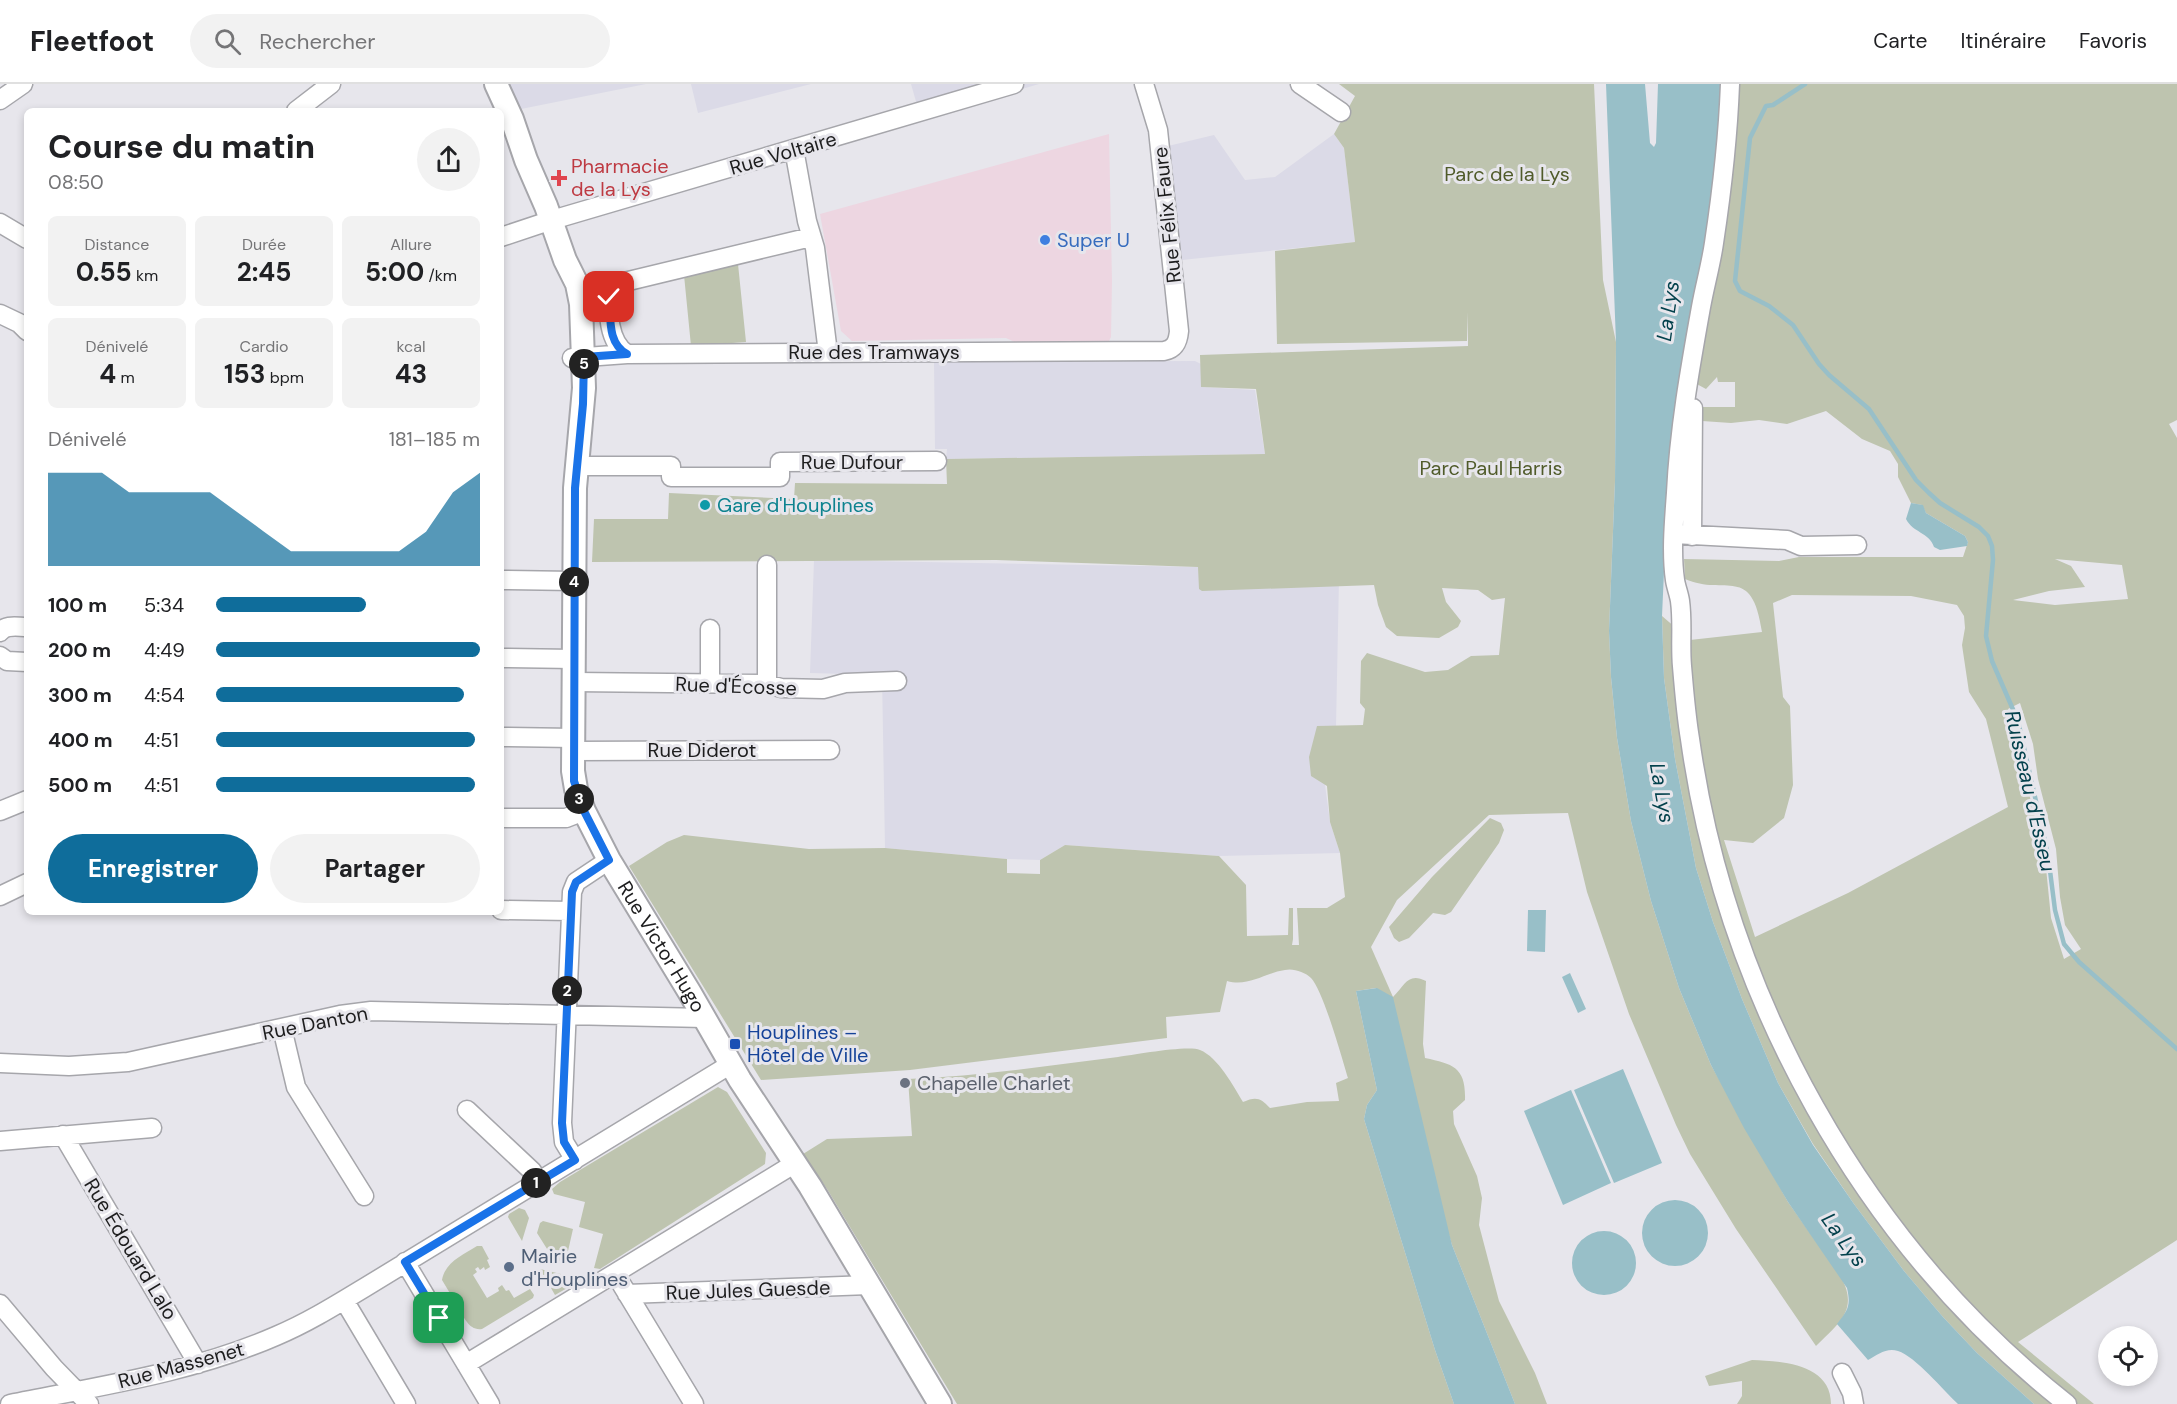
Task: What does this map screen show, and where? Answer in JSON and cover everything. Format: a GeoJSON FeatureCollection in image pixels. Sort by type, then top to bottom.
{"type":"FeatureCollection","features":[{"type":"Feature","properties":{"kind":"main road","name":"Rue Victor Hugo"},"geometry":{"type":"LineString","coordinates":[[496,84],[555,230],[571,332],[578,357],[572,394],[579,434],[574,581],[574,781],[584,811],[609,860],[731,1064],[869,1285],[940,1404]]}},
{"type":"Feature","properties":{"kind":"street"},"geometry":{"type":"LineString","coordinates":[[0,100],[23,84]]}},
{"type":"Feature","properties":{"kind":"street"},"geometry":{"type":"LineString","coordinates":[[300,108],[331,84]]}},
{"type":"Feature","properties":{"kind":"street","name":"Rue Voltaire"},"geometry":{"type":"LineString","coordinates":[[504,237],[555,230],[794,149],[1014,84]]}},
{"type":"Feature","properties":{"kind":"street","name":"Rue Félix Faure"},"geometry":{"type":"LineString","coordinates":[[1144,84],[1158,130],[1162,158],[1179,331],[1175,346]]}},
{"type":"Feature","properties":{"kind":"street"},"geometry":{"type":"LineString","coordinates":[[1300,84],[1341,112]]}},
{"type":"Feature","properties":{"kind":"street"},"geometry":{"type":"LineString","coordinates":[[1730,84],[1727,138],[1714,245],[1688,384],[1693,399],[1683,535],[1675,582],[1680,600],[1682,666],[1690,740],[1700,794],[1725,898],[1775,1029],[1800,1080],[1836,1144],[1882,1214],[1985,1331],[2067,1404]]}},
{"type":"Feature","properties":{"kind":"street"},"geometry":{"type":"LineString","coordinates":[[794,149],[815,248],[828,353]]}},
{"type":"Feature","properties":{"kind":"street"},"geometry":{"type":"LineString","coordinates":[[0,223],[24,237]]}},
{"type":"Feature","properties":{"kind":"street"},"geometry":{"type":"LineString","coordinates":[[627,354],[617,347],[612,334],[609,291],[616,284],[811,237]]}},
{"type":"Feature","properties":{"kind":"street"},"geometry":{"type":"LineString","coordinates":[[0,314],[24,324]]}},
{"type":"Feature","properties":{"kind":"street","name":"Rue des Tramways"},"geometry":{"type":"LineString","coordinates":[[578,357],[627,354],[1164,351],[1175,346]]}},
{"type":"Feature","properties":{"kind":"street","name":"Rue Dufour"},"geometry":{"type":"LineString","coordinates":[[577,466],[671,466],[671,477],[780,477],[780,462],[937,461]]}},
{"type":"Feature","properties":{"kind":"street"},"geometry":{"type":"LineString","coordinates":[[1683,535],[1787,540],[1801,546],[1857,545]]}},
{"type":"Feature","properties":{"kind":"street"},"geometry":{"type":"LineString","coordinates":[[767,565],[767,684]]}},
{"type":"Feature","properties":{"kind":"street"},"geometry":{"type":"LineString","coordinates":[[504,580],[574,581]]}},
{"type":"Feature","properties":{"kind":"street"},"geometry":{"type":"LineString","coordinates":[[0,632],[4,628],[24,627]]}},
{"type":"Feature","properties":{"kind":"street"},"geometry":{"type":"LineString","coordinates":[[710,629],[710,683]]}},
{"type":"Feature","properties":{"kind":"street"},"geometry":{"type":"LineString","coordinates":[[0,656],[7,662],[24,662]]}},
{"type":"Feature","properties":{"kind":"street"},"geometry":{"type":"LineString","coordinates":[[504,658],[574,659]]}},
{"type":"Feature","properties":{"kind":"street","name":"Rue d'Écosse"},"geometry":{"type":"LineString","coordinates":[[574,682],[767,684],[781,688],[822,689],[845,682],[897,681]]}},
{"type":"Feature","properties":{"kind":"street","name":"Rue Diderot"},"geometry":{"type":"LineString","coordinates":[[504,737],[574,744],[830,750]]}},
{"type":"Feature","properties":{"kind":"street"},"geometry":{"type":"LineString","coordinates":[[0,811],[24,801]]}},
{"type":"Feature","properties":{"kind":"street"},"geometry":{"type":"LineString","coordinates":[[504,818],[566,818],[584,811]]}},
{"type":"Feature","properties":{"kind":"street"},"geometry":{"type":"LineString","coordinates":[[575,1160],[562,1134],[572,892],[576,882],[609,860]]}},
{"type":"Feature","properties":{"kind":"street"},"geometry":{"type":"LineString","coordinates":[[0,896],[24,884]]}},
{"type":"Feature","properties":{"kind":"street"},"geometry":{"type":"LineString","coordinates":[[504,910],[571,911]]}},
{"type":"Feature","properties":{"kind":"street","name":"Rue Danton"},"geometry":{"type":"LineString","coordinates":[[0,1063],[69,1066],[128,1062],[340,1015],[371,1011],[705,1018]]}},
{"type":"Feature","properties":{"kind":"street"},"geometry":{"type":"LineString","coordinates":[[282,1028],[296,1087],[364,1196]]}},
{"type":"Feature","properties":{"kind":"street","name":"Rue Massenet"},"geometry":{"type":"LineString","coordinates":[[10,1404],[198,1364],[276,1336],[344,1300],[731,1064]]}},
{"type":"Feature","properties":{"kind":"street"},"geometry":{"type":"LineString","coordinates":[[467,1110],[532,1171],[539,1182]]}},
{"type":"Feature","properties":{"kind":"street"},"geometry":{"type":"LineString","coordinates":[[0,1140],[152,1128]]}},
{"type":"Feature","properties":{"kind":"street","name":"Rue Édouard Lalo"},"geometry":{"type":"LineString","coordinates":[[63,1135],[198,1364]]}},
{"type":"Feature","properties":{"kind":"street"},"geometry":{"type":"LineString","coordinates":[[466,1364],[794,1164]]}},
{"type":"Feature","properties":{"kind":"street"},"geometry":{"type":"LineString","coordinates":[[405,1262],[490,1404]]}},
{"type":"Feature","properties":{"kind":"street"},"geometry":{"type":"LineString","coordinates":[[614,1273],[694,1404]]}},
{"type":"Feature","properties":{"kind":"street","name":"Rue Jules Guesde"},"geometry":{"type":"LineString","coordinates":[[627,1294],[869,1285]]}},
{"type":"Feature","properties":{"kind":"street"},"geometry":{"type":"LineString","coordinates":[[344,1300],[406,1404]]}},
{"type":"Feature","properties":{"kind":"street"},"geometry":{"type":"LineString","coordinates":[[0,1304],[89,1404]]}},
{"type":"Feature","properties":{"kind":"street"},"geometry":{"type":"LineString","coordinates":[[1842,1373],[1852,1393],[1854,1404]]}},
{"type":"Feature","properties":{"kind":"shaded area"},"geometry":{"type":"Polygon","coordinates":[[[509,84],[646,84],[521,109],[509,84]]]}},
{"type":"Feature","properties":{"kind":"shaded area"},"geometry":{"type":"Polygon","coordinates":[[[691,84],[811,84],[698,113],[691,84]]]}},
{"type":"Feature","properties":{"kind":"shaded area"},"geometry":{"type":"Polygon","coordinates":[[[911,84],[1039,84],[921,119],[911,84]]]}},
{"type":"Feature","properties":{"kind":"shaded area"},"geometry":{"type":"Polygon","coordinates":[[[1109,134],[1112,281],[1109,341],[1019,344],[1006,338],[852,341],[841,331],[820,214],[1109,134]]]}},
{"type":"Feature","properties":{"kind":"shaded area"},"geometry":{"type":"Polygon","coordinates":[[[1334,134],[1344,148],[1355,242],[1182,260],[1168,146],[1214,135],[1245,180],[1275,177],[1334,134]]]}},
{"type":"Feature","properties":{"kind":"shaded area"},"geometry":{"type":"Polygon","coordinates":[[[1195,361],[1201,364],[1202,387],[1255,390],[1265,454],[946,459],[947,449],[935,449],[934,362],[1195,361]]]}},
{"type":"Feature","properties":{"kind":"shaded area"},"geometry":{"type":"Polygon","coordinates":[[[814,560],[1199,567],[1199,588],[1339,579],[1336,726],[1317,726],[1330,822],[1340,853],[1219,856],[1065,845],[1040,860],[885,848],[882,675],[810,673],[814,560]]]}},
{"type":"Feature","properties":{"kind":"green space"},"geometry":{"type":"Polygon","coordinates":[[[1339,84],[1594,84],[1603,280],[1616,342],[1615,481],[1609,631],[1611,677],[1617,738],[1631,821],[1651,901],[1679,988],[1711,1065],[1788,1202],[1841,1277],[1848,1298],[1847,1307],[1839,1323],[1816,1346],[1736,1229],[1690,1154],[1629,1014],[1587,892],[1568,813],[1489,815],[1397,900],[1371,947],[1393,997],[1411,979],[1426,981],[1423,1044],[1425,1058],[1451,1065],[1463,1081],[1465,1100],[1453,1111],[1454,1124],[1477,1176],[1482,1198],[1479,1225],[1499,1301],[1535,1373],[1547,1404],[1515,1404],[1452,1245],[1376,988],[1356,991],[1377,1090],[1367,1105],[1364,1119],[1435,1350],[1454,1404],[957,1404],[827,1189],[803,1154],[827,1139],[912,1136],[908,1079],[1013,1070],[1173,1049],[1200,1050],[1207,1054],[1225,1073],[1243,1102],[1258,1099],[1270,1108],[1307,1102],[1339,1101],[1336,1083],[1348,1078],[1332,1025],[1316,985],[1306,974],[1292,970],[1242,982],[1227,981],[1220,1012],[1166,1017],[1167,1038],[910,1070],[761,1080],[629,866],[667,842],[684,835],[809,849],[885,848],[1007,859],[1007,873],[1040,874],[1040,860],[1065,845],[1219,856],[1246,885],[1247,936],[1288,935],[1289,908],[1293,908],[1292,945],[1299,945],[1297,908],[1327,908],[1345,897],[1340,853],[1330,822],[1327,786],[1311,776],[1309,757],[1317,726],[1363,725],[1365,709],[1360,703],[1361,661],[1367,653],[1425,672],[1448,670],[1471,656],[1499,655],[1505,598],[1492,600],[1478,590],[1442,588],[1446,602],[1461,621],[1458,627],[1439,638],[1397,636],[1386,627],[1374,585],[1202,591],[1199,589],[1198,567],[996,560],[592,562],[594,519],[668,519],[669,493],[794,499],[795,483],[947,484],[946,459],[1265,454],[1256,389],[1201,387],[1200,355],[1468,346],[1468,312],[1467,341],[1277,344],[1275,251],[1355,242],[1344,148],[1334,134],[1355,96],[1339,84]]]}},
{"type":"Feature","properties":{"kind":"green space"},"geometry":{"type":"Polygon","coordinates":[[[1722,84],[2177,84],[2177,420],[2169,424],[2177,438],[2177,1240],[2018,1342],[2094,1404],[2034,1404],[1977,1353],[1904,1271],[1813,1144],[1778,1083],[1742,999],[1713,922],[1696,868],[1675,759],[1664,678],[1662,616],[1690,640],[1762,632],[1758,611],[1752,597],[1735,586],[1700,584],[1685,579],[1684,559],[1779,561],[1799,557],[1963,557],[1968,542],[1965,536],[1926,513],[1922,505],[1911,503],[1898,477],[1898,464],[1890,451],[1862,439],[1826,411],[1787,424],[1759,420],[1731,423],[1702,421],[1702,407],[1735,407],[1735,382],[1718,382],[1717,377],[1706,389],[1693,382],[1722,84]],[[2055,559],[2071,566],[2085,587],[2049,591],[2013,600],[2055,605],[2128,599],[2122,565],[2055,559]],[[1792,595],[1773,603],[1783,697],[1790,706],[1793,785],[1784,818],[1753,843],[1724,840],[1755,937],[1848,893],[2008,807],[1986,719],[1969,692],[1962,645],[1965,628],[1964,616],[1957,605],[1911,596],[1792,595]],[[2020,703],[2008,709],[2021,745],[2026,781],[2045,858],[2051,918],[2064,959],[2081,949],[2065,925],[2056,849],[2038,779],[2033,744],[2020,703]]]}},
{"type":"Feature","properties":{"kind":"green space"},"geometry":{"type":"Polygon","coordinates":[[[738,264],[746,342],[691,346],[684,275],[738,264]]]}},
{"type":"Feature","properties":{"kind":"green space"},"geometry":{"type":"Polygon","coordinates":[[[1490,818],[1501,823],[1504,830],[1499,843],[1451,912],[1445,915],[1433,913],[1409,938],[1399,942],[1394,938],[1389,927],[1432,877],[1490,818]]]}},
{"type":"Feature","properties":{"kind":"green space"},"geometry":{"type":"Polygon","coordinates":[[[718,1087],[727,1092],[766,1153],[765,1164],[600,1269],[594,1268],[603,1234],[579,1227],[585,1202],[554,1194],[552,1189],[718,1087]]]}},
{"type":"Feature","properties":{"kind":"green space"},"geometry":{"type":"Polygon","coordinates":[[[519,1208],[525,1210],[529,1218],[522,1241],[508,1217],[519,1208]]]}},
{"type":"Feature","properties":{"kind":"green space"},"geometry":{"type":"Polygon","coordinates":[[[543,1221],[573,1229],[566,1260],[563,1262],[554,1260],[537,1233],[543,1221]]]}},
{"type":"Feature","properties":{"kind":"green space"},"geometry":{"type":"Polygon","coordinates":[[[477,1246],[482,1246],[489,1259],[487,1260],[490,1267],[480,1270],[478,1267],[475,1269],[477,1272],[473,1275],[487,1298],[499,1291],[498,1288],[502,1285],[514,1298],[530,1289],[534,1295],[533,1298],[482,1329],[474,1328],[467,1322],[458,1307],[458,1302],[454,1300],[442,1280],[451,1264],[477,1246]]]}},
{"type":"Feature","properties":{"kind":"green space"},"geometry":{"type":"Polygon","coordinates":[[[540,1269],[565,1275],[570,1283],[569,1287],[555,1295],[540,1269]]]}},
{"type":"Feature","properties":{"kind":"green space"},"geometry":{"type":"Polygon","coordinates":[[[1752,1360],[1790,1364],[1814,1373],[1823,1380],[1829,1391],[1831,1404],[1737,1404],[1742,1396],[1742,1381],[1709,1386],[1705,1376],[1752,1360]]]}},
{"type":"Feature","properties":{"kind":"water","name":"La Lys"},"geometry":{"type":"Polygon","coordinates":[[[1606,84],[1645,84],[1650,143],[1654,147],[1658,84],[1722,84],[1716,184],[1665,550],[1662,616],[1664,678],[1675,759],[1696,868],[1713,922],[1742,999],[1778,1083],[1813,1145],[1904,1271],[1943,1317],[1977,1353],[2034,1404],[1958,1404],[1905,1354],[1890,1350],[1868,1360],[1837,1324],[1848,1308],[1847,1288],[1788,1202],[1744,1128],[1711,1065],[1679,988],[1651,901],[1631,821],[1617,738],[1611,677],[1609,631],[1615,481],[1616,342],[1606,84]]]}},
{"type":"Feature","properties":{"kind":"water"},"geometry":{"type":"Polygon","coordinates":[[[1911,503],[1923,505],[1926,513],[1965,536],[1967,546],[1940,550],[1934,547],[1928,538],[1909,524],[1906,519],[1911,503]]]}},
{"type":"Feature","properties":{"kind":"water"},"geometry":{"type":"Polygon","coordinates":[[[1528,910],[1546,910],[1545,952],[1527,951],[1528,910]]]}},
{"type":"Feature","properties":{"kind":"water"},"geometry":{"type":"Polygon","coordinates":[[[1570,973],[1586,1009],[1578,1013],[1562,977],[1570,973]]]}},
{"type":"Feature","properties":{"kind":"water"},"geometry":{"type":"Polygon","coordinates":[[[1377,988],[1393,997],[1452,1245],[1515,1404],[1454,1404],[1435,1350],[1364,1119],[1367,1105],[1377,1090],[1356,991],[1377,988]]]}},
{"type":"Feature","properties":{"kind":"water"},"geometry":{"type":"Polygon","coordinates":[[[1623,1069],[1662,1163],[1614,1183],[1574,1090],[1623,1069]]]}},
{"type":"Feature","properties":{"kind":"water"},"geometry":{"type":"Polygon","coordinates":[[[1571,1090],[1611,1183],[1563,1205],[1524,1111],[1571,1090]]]}},
{"type":"Feature","properties":{"kind":"water"},"geometry":{"type":"Polygon","coordinates":[[[1681,1200],[1699,1209],[1706,1220],[1708,1233],[1706,1246],[1699,1257],[1688,1264],[1669,1266],[1651,1257],[1644,1246],[1642,1227],[1651,1209],[1662,1202],[1681,1200]]]}},
{"type":"Feature","properties":{"kind":"water"},"geometry":{"type":"Polygon","coordinates":[[[1604,1231],[1622,1237],[1630,1245],[1636,1263],[1630,1281],[1622,1289],[1604,1295],[1586,1289],[1578,1281],[1572,1263],[1578,1245],[1586,1237],[1604,1231]]]}},
{"type":"Feature","properties":{"kind":"waterway","name":"Ruisseau d'Esseu"},"geometry":{"type":"LineString","coordinates":[[1805,84],[1773,105],[1766,106],[1750,138],[1735,281],[1740,291],[1769,306],[1793,325],[1819,364],[1869,409],[1916,480],[1940,503],[1979,527],[1988,536],[1992,546],[1993,560],[1986,636],[1992,661],[2018,721],[2048,855],[2055,910],[2064,944],[2079,962],[2177,1049]]}},
{"type":"Feature","properties":{"kind":"place","name":"Pharmacie de la Lys"},"geometry":{"type":"Point","coordinates":[559,178]}},
{"type":"Feature","properties":{"kind":"place","name":"Super U"},"geometry":{"type":"Point","coordinates":[1045,240]}},
{"type":"Feature","properties":{"kind":"place","name":"Gare d'Houplines"},"geometry":{"type":"Point","coordinates":[705,505]}},
{"type":"Feature","properties":{"kind":"place","name":"Houplines – Hôtel de Ville"},"geometry":{"type":"Point","coordinates":[735,1044]}},
{"type":"Feature","properties":{"kind":"place","name":"Chapelle Charlet"},"geometry":{"type":"Point","coordinates":[905,1083]}},
{"type":"Feature","properties":{"kind":"place","name":"Mairie d'Houplines"},"geometry":{"type":"Point","coordinates":[509,1267]}},
{"type":"Feature","properties":{"kind":"route"},"geometry":{"type":"LineString","coordinates":[[439,1318],[405,1262],[575,1160],[562,1134],[572,892],[576,882],[609,860],[578,798],[573,771],[575,488],[583,404],[584,357],[627,354],[620,350],[614,341],[609,297]]}},
{"type":"Feature","properties":{"kind":"park label","name":"Parc de la Lys"},"geometry":{"type":"Point","coordinates":[1507,174]}},
{"type":"Feature","properties":{"kind":"park label","name":"Parc Paul Harris"},"geometry":{"type":"Point","coordinates":[1491,468]}}]}
